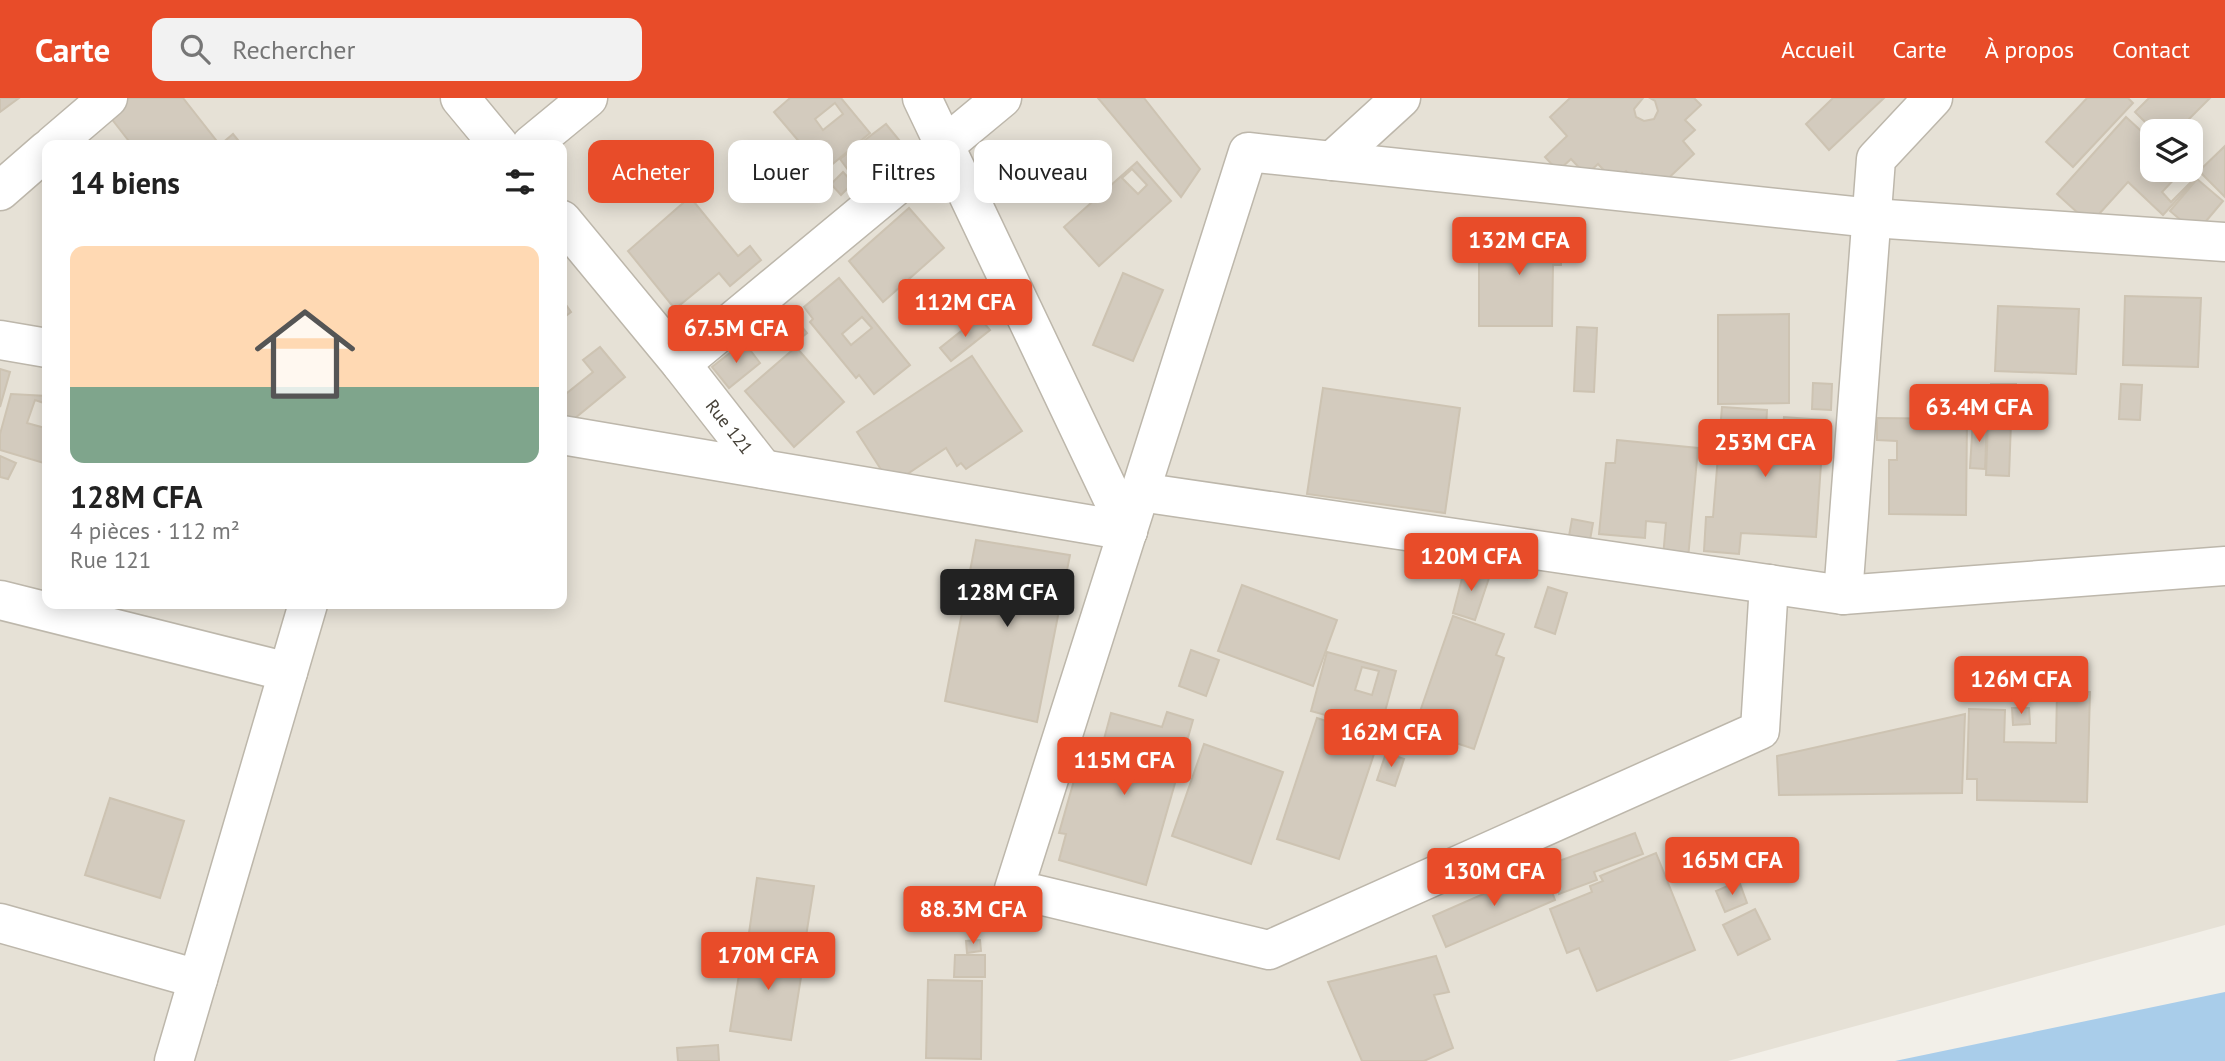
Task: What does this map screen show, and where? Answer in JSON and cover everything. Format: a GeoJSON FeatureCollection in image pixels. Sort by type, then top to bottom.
{"type":"FeatureCollection","features":[{"type":"Feature","properties":{"kind":"street"},"geometry":{"type":"LineString","coordinates":[[59,140],[108,98]]}},
{"type":"Feature","properties":{"kind":"street"},"geometry":{"type":"LineString","coordinates":[[460,98],[495,140]]}},
{"type":"Feature","properties":{"kind":"street"},"geometry":{"type":"LineString","coordinates":[[537,140],[588,98]]}},
{"type":"Feature","properties":{"kind":"street"},"geometry":{"type":"LineString","coordinates":[[922,98],[941,140]]}},
{"type":"Feature","properties":{"kind":"street"},"geometry":{"type":"LineString","coordinates":[[951,140],[1002,98]]}},
{"type":"Feature","properties":{"kind":"street"},"geometry":{"type":"LineString","coordinates":[[1332,161],[1401,98]]}},
{"type":"Feature","properties":{"kind":"street"},"geometry":{"type":"LineString","coordinates":[[1843,595],[1876,159],[1933,98]]}},
{"type":"Feature","properties":{"kind":"street"},"geometry":{"type":"LineString","coordinates":[[1769,584],[1760,730],[1269,950],[1014,889],[1248,152],[1872,218],[2225,242]]}},
{"type":"Feature","properties":{"kind":"street"},"geometry":{"type":"LineString","coordinates":[[0,191],[42,154]]}},
{"type":"Feature","properties":{"kind":"street"},"geometry":{"type":"LineString","coordinates":[[960,179],[1128,531]]}},
{"type":"Feature","properties":{"kind":"street"},"geometry":{"type":"LineString","coordinates":[[681,364],[875,203]]}},
{"type":"Feature","properties":{"kind":"street","name":"Rue 121"},"geometry":{"type":"LineString","coordinates":[[567,226],[681,364],[763,469]]}},
{"type":"Feature","properties":{"kind":"street"},"geometry":{"type":"LineString","coordinates":[[0,340],[42,347]]}},
{"type":"Feature","properties":{"kind":"street"},"geometry":{"type":"LineString","coordinates":[[567,436],[1128,531]]}},
{"type":"Feature","properties":{"kind":"street"},"geometry":{"type":"LineString","coordinates":[[1140,492],[1843,595],[2225,566]]}},
{"type":"Feature","properties":{"kind":"street"},"geometry":{"type":"LineString","coordinates":[[0,600],[288,673]]}},
{"type":"Feature","properties":{"kind":"street"},"geometry":{"type":"LineString","coordinates":[[174,1061],[307,609]]}},
{"type":"Feature","properties":{"kind":"street"},"geometry":{"type":"LineString","coordinates":[[0,923],[198,979]]}},
{"type":"Feature","properties":{"kind":"shaded area"},"geometry":{"type":"Polygon","coordinates":[[[0,98],[2225,98],[2225,925],[1728,1061],[0,1061],[0,98]]]}},
{"type":"Feature","properties":{"kind":"water"},"geometry":{"type":"Polygon","coordinates":[[[2225,992],[2225,1061],[1895,1061],[2225,992]]]}},
{"type":"Feature","properties":{"kind":"building"},"geometry":{"type":"Polygon","coordinates":[[[0,98],[19,98],[0,112],[0,98]]]}},
{"type":"Feature","properties":{"kind":"building"},"geometry":{"type":"Polygon","coordinates":[[[125,98],[183,98],[216,140],[128,140],[107,113],[125,98]]]}},
{"type":"Feature","properties":{"kind":"building"},"geometry":{"type":"Polygon","coordinates":[[[790,98],[841,98],[870,133],[862,140],[847,140],[847,152],[833,164],[833,140],[798,140],[774,112],[790,98]],[[835,103],[815,119],[823,130],[843,114],[835,103]]]}},
{"type":"Feature","properties":{"kind":"building"},"geometry":{"type":"Polygon","coordinates":[[[1098,98],[1144,98],[1200,169],[1181,197],[1098,98]]]}},
{"type":"Feature","properties":{"kind":"building"},"geometry":{"type":"Polygon","coordinates":[[[1570,98],[1643,98],[1634,109],[1636,117],[1644,121],[1654,119],[1658,111],[1655,101],[1650,98],[1694,98],[1701,105],[1685,120],[1695,130],[1683,141],[1694,154],[1657,189],[1642,173],[1635,180],[1626,171],[1614,181],[1598,164],[1586,175],[1571,159],[1558,171],[1545,157],[1567,136],[1550,117],[1570,98]]]}},
{"type":"Feature","properties":{"kind":"building"},"geometry":{"type":"Polygon","coordinates":[[[1833,98],[1884,98],[1829,150],[1806,124],[1833,98]]]}},
{"type":"Feature","properties":{"kind":"building"},"geometry":{"type":"Polygon","coordinates":[[[2087,98],[2128,98],[2133,103],[2073,167],[2046,142],[2087,98]]]}},
{"type":"Feature","properties":{"kind":"building"},"geometry":{"type":"Polygon","coordinates":[[[2149,98],[2210,98],[2189,119],[2142,119],[2135,112],[2149,98]]]}},
{"type":"Feature","properties":{"kind":"building"},"geometry":{"type":"Polygon","coordinates":[[[2126,117],[2140,130],[2140,182],[2172,182],[2162,192],[2171,202],[2193,182],[2163,215],[2128,182],[2090,224],[2057,194],[2126,117]]]}},
{"type":"Feature","properties":{"kind":"building"},"geometry":{"type":"Polygon","coordinates":[[[886,124],[899,140],[865,140],[886,124]]]}},
{"type":"Feature","properties":{"kind":"building"},"geometry":{"type":"Polygon","coordinates":[[[233,134],[238,140],[226,140],[233,134]]]}},
{"type":"Feature","properties":{"kind":"building"},"geometry":{"type":"Polygon","coordinates":[[[2225,146],[2225,197],[2203,175],[2203,167],[2225,146]]]}},
{"type":"Feature","properties":{"kind":"building"},"geometry":{"type":"Polygon","coordinates":[[[847,154],[847,168],[840,159],[847,154]]]}},
{"type":"Feature","properties":{"kind":"building"},"geometry":{"type":"Polygon","coordinates":[[[1137,162],[1171,201],[1099,266],[1064,227],[1091,203],[1112,203],[1112,184],[1137,162]],[[1132,169],[1122,178],[1138,194],[1147,185],[1132,169]]]}},
{"type":"Feature","properties":{"kind":"building"},"geometry":{"type":"Polygon","coordinates":[[[843,172],[847,176],[847,189],[841,195],[833,186],[833,182],[843,172]]]}},
{"type":"Feature","properties":{"kind":"building"},"geometry":{"type":"Polygon","coordinates":[[[2194,182],[2201,182],[2223,201],[2196,233],[2170,211],[2194,182]]]}},
{"type":"Feature","properties":{"kind":"building"},"geometry":{"type":"Polygon","coordinates":[[[683,203],[695,203],[738,256],[750,246],[761,260],[730,286],[719,273],[675,309],[628,251],[683,203]]]}},
{"type":"Feature","properties":{"kind":"building"},"geometry":{"type":"Polygon","coordinates":[[[909,208],[944,248],[883,302],[849,261],[909,208]]]}},
{"type":"Feature","properties":{"kind":"building"},"geometry":{"type":"Polygon","coordinates":[[[1491,227],[1561,227],[1561,265],[1553,265],[1552,326],[1479,326],[1479,252],[1492,252],[1491,227]]]}},
{"type":"Feature","properties":{"kind":"building"},"geometry":{"type":"Polygon","coordinates":[[[1123,273],[1163,290],[1133,361],[1093,345],[1123,273]]]}},
{"type":"Feature","properties":{"kind":"building"},"geometry":{"type":"Polygon","coordinates":[[[839,278],[910,365],[874,394],[859,375],[856,378],[810,322],[813,319],[804,307],[839,278]],[[862,317],[842,334],[851,345],[872,328],[862,317]]]}},
{"type":"Feature","properties":{"kind":"building"},"geometry":{"type":"Polygon","coordinates":[[[2125,296],[2201,298],[2198,367],[2123,365],[2125,296]]]}},
{"type":"Feature","properties":{"kind":"building"},"geometry":{"type":"Polygon","coordinates":[[[1998,306],[2079,309],[2076,374],[1995,371],[1998,306]]]}},
{"type":"Feature","properties":{"kind":"building"},"geometry":{"type":"Polygon","coordinates":[[[787,308],[807,333],[787,349],[767,325],[787,308]]]}},
{"type":"Feature","properties":{"kind":"building"},"geometry":{"type":"Polygon","coordinates":[[[1789,314],[1789,403],[1718,404],[1718,315],[1789,314]]]}},
{"type":"Feature","properties":{"kind":"building"},"geometry":{"type":"Polygon","coordinates":[[[979,317],[990,330],[951,361],[940,348],[979,317]]]}},
{"type":"Feature","properties":{"kind":"building"},"geometry":{"type":"Polygon","coordinates":[[[1577,327],[1597,328],[1594,392],[1574,391],[1577,327]]]}},
{"type":"Feature","properties":{"kind":"building"},"geometry":{"type":"Polygon","coordinates":[[[744,342],[760,363],[729,388],[712,367],[744,342]]]}},
{"type":"Feature","properties":{"kind":"building"},"geometry":{"type":"Polygon","coordinates":[[[600,347],[625,377],[569,423],[567,393],[593,372],[583,360],[600,347]]]}},
{"type":"Feature","properties":{"kind":"building"},"geometry":{"type":"Polygon","coordinates":[[[796,347],[844,402],[794,447],[745,391],[796,347]]]}},
{"type":"Feature","properties":{"kind":"building"},"geometry":{"type":"Polygon","coordinates":[[[972,356],[1022,431],[966,469],[961,463],[957,466],[946,448],[891,485],[857,432],[972,356]]]}},
{"type":"Feature","properties":{"kind":"building"},"geometry":{"type":"Polygon","coordinates":[[[0,369],[10,372],[0,407],[0,369]]]}},
{"type":"Feature","properties":{"kind":"building"},"geometry":{"type":"Polygon","coordinates":[[[1813,383],[1832,384],[1831,410],[1812,409],[1813,383]]]}},
{"type":"Feature","properties":{"kind":"building"},"geometry":{"type":"Polygon","coordinates":[[[1991,384],[2016,384],[2017,418],[1991,419],[1991,384]]]}},
{"type":"Feature","properties":{"kind":"building"},"geometry":{"type":"Polygon","coordinates":[[[2121,384],[2142,385],[2140,420],[2119,419],[2121,384]]]}},
{"type":"Feature","properties":{"kind":"building"},"geometry":{"type":"Polygon","coordinates":[[[1323,388],[1460,408],[1445,513],[1307,494],[1323,388]]]}},
{"type":"Feature","properties":{"kind":"building"},"geometry":{"type":"Polygon","coordinates":[[[11,394],[42,396],[42,402],[35,400],[27,423],[42,427],[42,463],[0,450],[0,434],[11,394]]]}},
{"type":"Feature","properties":{"kind":"building"},"geometry":{"type":"Polygon","coordinates":[[[1722,407],[1767,410],[1766,429],[1783,430],[1784,417],[1824,420],[1816,537],[1741,533],[1739,554],[1704,551],[1706,517],[1713,517],[1722,407]]]}},
{"type":"Feature","properties":{"kind":"building"},"geometry":{"type":"Polygon","coordinates":[[[1877,418],[1967,419],[1966,515],[1889,514],[1889,460],[1897,460],[1897,441],[1877,440],[1877,418]]]}},
{"type":"Feature","properties":{"kind":"building"},"geometry":{"type":"Polygon","coordinates":[[[1973,419],[1987,419],[1985,469],[1970,468],[1973,419]]]}},
{"type":"Feature","properties":{"kind":"building"},"geometry":{"type":"Polygon","coordinates":[[[1988,421],[2011,422],[2009,476],[1986,475],[1988,421]]]}},
{"type":"Feature","properties":{"kind":"building"},"geometry":{"type":"Polygon","coordinates":[[[1617,440],[1698,448],[1688,559],[1663,557],[1666,523],[1646,521],[1645,538],[1599,534],[1606,463],[1615,463],[1617,440]]]}},
{"type":"Feature","properties":{"kind":"building"},"geometry":{"type":"Polygon","coordinates":[[[0,456],[16,463],[8,479],[0,477],[0,456]]]}},
{"type":"Feature","properties":{"kind":"building"},"geometry":{"type":"Polygon","coordinates":[[[1572,519],[1593,523],[1590,540],[1569,536],[1572,519]]]}},
{"type":"Feature","properties":{"kind":"building"},"geometry":{"type":"Polygon","coordinates":[[[976,540],[1070,555],[1037,722],[945,701],[976,540]]]}},
{"type":"Feature","properties":{"kind":"building"},"geometry":{"type":"Polygon","coordinates":[[[1465,567],[1490,575],[1475,620],[1453,613],[1465,567]]]}},
{"type":"Feature","properties":{"kind":"building"},"geometry":{"type":"Polygon","coordinates":[[[1242,585],[1337,620],[1313,686],[1218,651],[1242,585]]]}},
{"type":"Feature","properties":{"kind":"building"},"geometry":{"type":"Polygon","coordinates":[[[1548,587],[1567,593],[1555,634],[1535,627],[1548,587]]]}},
{"type":"Feature","properties":{"kind":"building"},"geometry":{"type":"Polygon","coordinates":[[[1453,616],[1504,634],[1496,655],[1504,658],[1474,749],[1414,729],[1453,616]]]}},
{"type":"Feature","properties":{"kind":"building"},"geometry":{"type":"Polygon","coordinates":[[[1191,650],[1219,660],[1206,696],[1179,686],[1191,650]]]}},
{"type":"Feature","properties":{"kind":"building"},"geometry":{"type":"Polygon","coordinates":[[[1327,652],[1396,671],[1380,730],[1311,711],[1327,652]],[[1362,667],[1355,690],[1372,695],[1379,671],[1362,667]]]}},
{"type":"Feature","properties":{"kind":"building"},"geometry":{"type":"Polygon","coordinates":[[[2057,692],[2090,692],[2087,802],[1977,800],[1977,779],[1967,779],[1969,709],[2005,710],[2004,742],[2056,743],[2057,692]]]}},
{"type":"Feature","properties":{"kind":"building"},"geometry":{"type":"Polygon","coordinates":[[[2012,708],[2029,708],[2030,724],[2013,725],[2012,708]]]}},
{"type":"Feature","properties":{"kind":"building"},"geometry":{"type":"Polygon","coordinates":[[[1167,712],[1193,720],[1146,885],[1059,860],[1066,834],[1059,833],[1083,749],[1100,754],[1111,713],[1162,727],[1167,712]]]}},
{"type":"Feature","properties":{"kind":"building"},"geometry":{"type":"Polygon","coordinates":[[[1965,714],[1962,793],[1779,795],[1777,756],[1965,714]]]}},
{"type":"Feature","properties":{"kind":"building"},"geometry":{"type":"Polygon","coordinates":[[[1317,718],[1379,739],[1339,859],[1277,839],[1317,718]]]}},
{"type":"Feature","properties":{"kind":"building"},"geometry":{"type":"Polygon","coordinates":[[[1204,744],[1283,772],[1251,864],[1172,836],[1204,744]]]}},
{"type":"Feature","properties":{"kind":"building"},"geometry":{"type":"Polygon","coordinates":[[[1386,753],[1404,759],[1395,786],[1377,780],[1386,753]]]}},
{"type":"Feature","properties":{"kind":"building"},"geometry":{"type":"Polygon","coordinates":[[[110,798],[184,821],[160,898],[85,875],[110,798]]]}},
{"type":"Feature","properties":{"kind":"building"},"geometry":{"type":"Polygon","coordinates":[[[1635,833],[1643,854],[1594,872],[1597,880],[1559,894],[1548,865],[1635,833]]]}},
{"type":"Feature","properties":{"kind":"building"},"geometry":{"type":"Polygon","coordinates":[[[1656,853],[1695,950],[1597,991],[1579,948],[1567,953],[1550,909],[1592,892],[1590,886],[1603,881],[1600,876],[1656,853]]]}},
{"type":"Feature","properties":{"kind":"building"},"geometry":{"type":"Polygon","coordinates":[[[1543,868],[1555,900],[1446,947],[1433,916],[1543,868]]]}},
{"type":"Feature","properties":{"kind":"building"},"geometry":{"type":"Polygon","coordinates":[[[757,878],[814,886],[804,949],[748,940],[757,878]]]}},
{"type":"Feature","properties":{"kind":"building"},"geometry":{"type":"Polygon","coordinates":[[[1739,881],[1747,903],[1725,912],[1716,891],[1739,881]]]}},
{"type":"Feature","properties":{"kind":"building"},"geometry":{"type":"Polygon","coordinates":[[[1755,909],[1770,939],[1738,955],[1723,925],[1755,909]]]}},
{"type":"Feature","properties":{"kind":"building"},"geometry":{"type":"Polygon","coordinates":[[[980,940],[981,951],[967,953],[966,941],[980,940]]]}},
{"type":"Feature","properties":{"kind":"building"},"geometry":{"type":"Polygon","coordinates":[[[744,943],[805,952],[791,1040],[730,1031],[744,943]]]}},
{"type":"Feature","properties":{"kind":"building"},"geometry":{"type":"Polygon","coordinates":[[[955,955],[985,955],[985,977],[954,977],[955,955]]]}},
{"type":"Feature","properties":{"kind":"building"},"geometry":{"type":"Polygon","coordinates":[[[1436,956],[1449,992],[1434,995],[1453,1048],[1424,1061],[1362,1061],[1328,982],[1436,956]]]}},
{"type":"Feature","properties":{"kind":"building"},"geometry":{"type":"Polygon","coordinates":[[[928,980],[982,981],[981,1059],[926,1058],[928,980]]]}},
{"type":"Feature","properties":{"kind":"building"},"geometry":{"type":"Polygon","coordinates":[[[718,1045],[719,1061],[678,1061],[677,1048],[718,1045]]]}}]}
